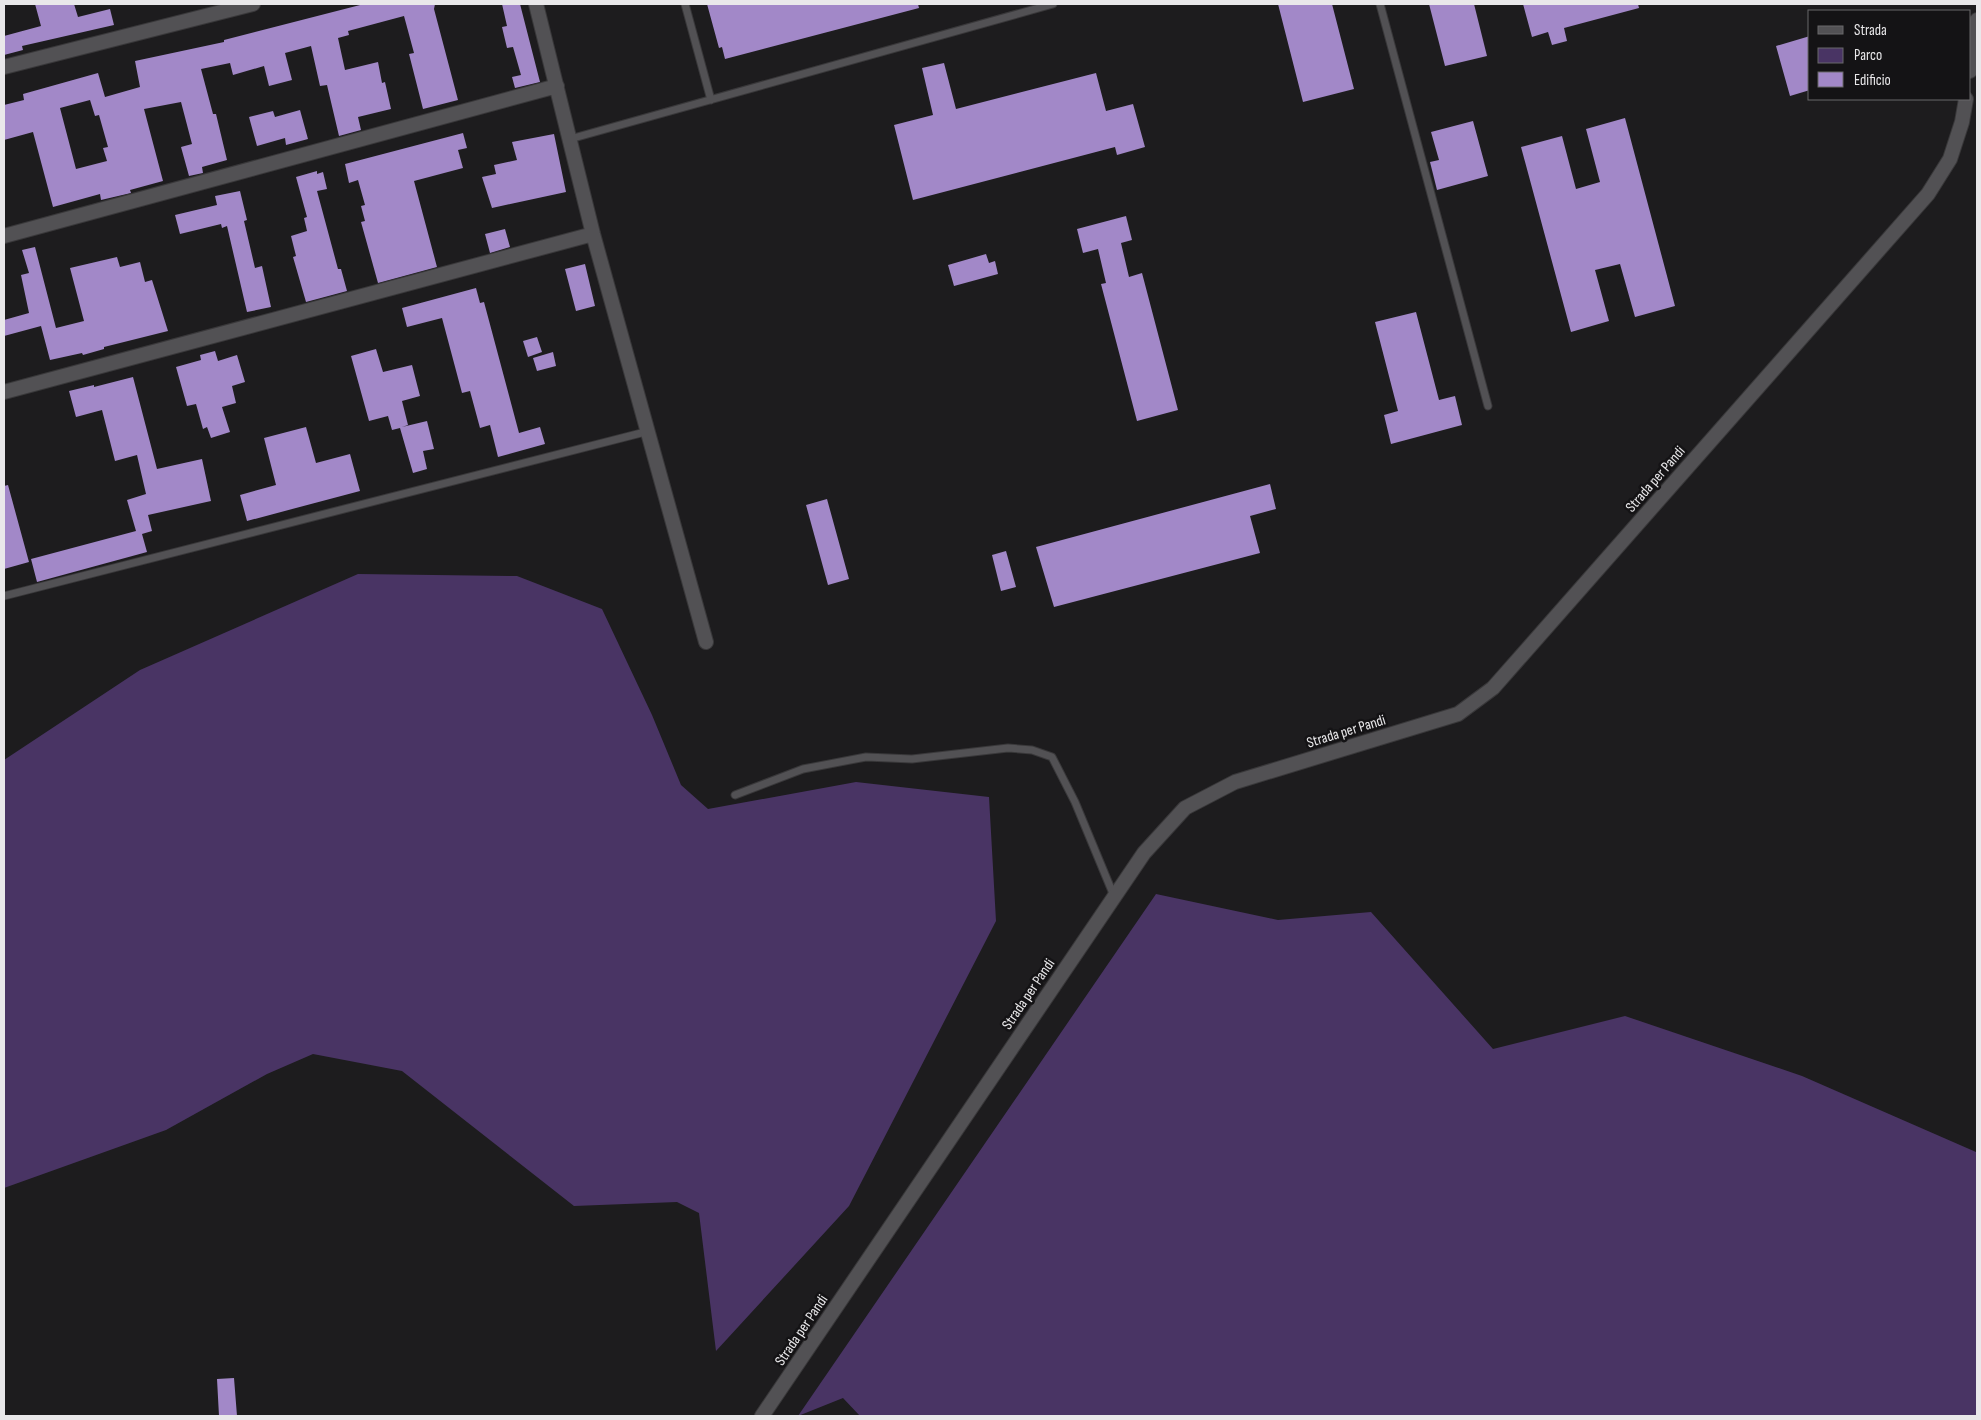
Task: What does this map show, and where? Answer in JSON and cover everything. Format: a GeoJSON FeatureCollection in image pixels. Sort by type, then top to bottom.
{"type":"FeatureCollection","features":[{"type":"Feature","properties":{"kind":"street"},"geometry":{"type":"LineString","coordinates":[[4,67],[252,4]]}},
{"type":"Feature","properties":{"kind":"street"},"geometry":{"type":"LineString","coordinates":[[536,4],[593,234],[706,642]]}},
{"type":"Feature","properties":{"kind":"street"},"geometry":{"type":"LineString","coordinates":[[1971,64],[1977,20]]}},
{"type":"Feature","properties":{"kind":"street"},"geometry":{"type":"LineString","coordinates":[[4,236],[557,86]]}},
{"type":"Feature","properties":{"kind":"street","name":"Strada per Pandi"},"geometry":{"type":"LineString","coordinates":[[762,1416],[1144,853],[1185,808],[1235,782],[1458,714],[1494,688],[1928,194],[1950,159],[1962,122],[1966,100]]}},
{"type":"Feature","properties":{"kind":"street"},"geometry":{"type":"LineString","coordinates":[[4,392],[593,234]]}},
{"type":"Feature","properties":{"kind":"lane"},"geometry":{"type":"LineString","coordinates":[[685,4],[711,100]]}},
{"type":"Feature","properties":{"kind":"lane"},"geometry":{"type":"LineString","coordinates":[[570,139],[1053,4]]}},
{"type":"Feature","properties":{"kind":"lane"},"geometry":{"type":"LineString","coordinates":[[1380,4],[1488,406]]}},
{"type":"Feature","properties":{"kind":"lane"},"geometry":{"type":"LineString","coordinates":[[4,596],[649,431]]}},
{"type":"Feature","properties":{"kind":"lane"},"geometry":{"type":"LineString","coordinates":[[735,794],[803,768],[866,757],[912,759],[1008,748],[1032,750],[1052,757],[1075,802],[1114,897]]}},
{"type":"Feature","properties":{"kind":"green space"},"geometry":{"type":"Polygon","coordinates":[[[358,574],[517,576],[602,609],[652,715],[681,785],[708,809],[856,782],[989,797],[996,921],[849,1206],[716,1351],[699,1213],[677,1202],[574,1206],[402,1071],[313,1054],[267,1074],[166,1130],[4,1188],[4,760],[140,670],[358,574]]]}},
{"type":"Feature","properties":{"kind":"green space"},"geometry":{"type":"Polygon","coordinates":[[[1156,894],[1278,920],[1371,912],[1493,1049],[1625,1016],[1802,1076],[1976,1152],[1977,1416],[860,1416],[843,1398],[798,1416],[1156,894]]]}},
{"type":"Feature","properties":{"kind":"building"},"geometry":{"type":"Polygon","coordinates":[[[35,4],[74,4],[78,17],[110,9],[114,25],[22,46],[23,50],[4,55],[4,36],[41,26],[35,4]]]}},
{"type":"Feature","properties":{"kind":"building"},"geometry":{"type":"Polygon","coordinates":[[[364,4],[435,4],[434,9],[458,100],[423,109],[409,54],[414,53],[404,16],[348,31],[349,35],[338,38],[345,70],[378,62],[382,83],[385,82],[391,109],[358,117],[361,130],[339,136],[327,85],[320,86],[311,46],[285,53],[292,80],[269,86],[264,66],[233,75],[230,63],[201,69],[213,114],[216,114],[227,160],[202,167],[203,173],[189,176],[181,147],[192,144],[181,102],[144,109],[163,181],[130,190],[131,193],[101,200],[100,194],[53,207],[33,132],[4,140],[4,105],[24,100],[23,94],[98,73],[105,97],[140,87],[135,61],[224,42],[224,40],[364,4]],[[90,100],[60,108],[76,169],[107,161],[103,148],[108,147],[99,115],[95,116],[90,100]]]}},
{"type":"Feature","properties":{"kind":"building"},"geometry":{"type":"Polygon","coordinates":[[[502,4],[520,4],[540,82],[515,88],[512,77],[521,75],[513,47],[507,48],[502,27],[507,26],[502,4]]]}},
{"type":"Feature","properties":{"kind":"building"},"geometry":{"type":"Polygon","coordinates":[[[707,4],[918,4],[919,8],[725,59],[722,47],[719,48],[707,4]]]}},
{"type":"Feature","properties":{"kind":"building"},"geometry":{"type":"Polygon","coordinates":[[[1278,4],[1332,4],[1354,89],[1303,102],[1278,4]]]}},
{"type":"Feature","properties":{"kind":"building"},"geometry":{"type":"Polygon","coordinates":[[[1429,4],[1474,4],[1487,56],[1445,66],[1429,4]]]}},
{"type":"Feature","properties":{"kind":"building"},"geometry":{"type":"Polygon","coordinates":[[[1523,4],[1638,4],[1639,8],[1564,28],[1567,41],[1552,45],[1548,32],[1532,37],[1523,4]]]}},
{"type":"Feature","properties":{"kind":"building"},"geometry":{"type":"Polygon","coordinates":[[[1808,37],[1808,91],[1790,96],[1776,46],[1808,37]]]}},
{"type":"Feature","properties":{"kind":"building"},"geometry":{"type":"Polygon","coordinates":[[[944,63],[956,109],[1096,73],[1106,111],[1133,104],[1145,147],[1117,155],[1115,147],[913,200],[894,125],[933,115],[922,68],[944,63]]]}},
{"type":"Feature","properties":{"kind":"building"},"geometry":{"type":"Polygon","coordinates":[[[300,110],[308,139],[286,145],[285,138],[257,146],[249,117],[273,111],[275,117],[300,110]]]}},
{"type":"Feature","properties":{"kind":"building"},"geometry":{"type":"Polygon","coordinates":[[[1625,118],[1675,306],[1635,317],[1620,264],[1595,270],[1609,321],[1571,332],[1521,147],[1562,136],[1576,189],[1600,182],[1586,129],[1625,118]]]}},
{"type":"Feature","properties":{"kind":"building"},"geometry":{"type":"Polygon","coordinates":[[[1473,121],[1488,176],[1437,190],[1430,162],[1439,160],[1431,132],[1473,121]]]}},
{"type":"Feature","properties":{"kind":"building"},"geometry":{"type":"Polygon","coordinates":[[[463,133],[467,148],[458,150],[463,168],[414,181],[437,267],[378,283],[361,222],[365,221],[361,206],[365,205],[358,180],[349,183],[345,164],[463,133]]]}},
{"type":"Feature","properties":{"kind":"building"},"geometry":{"type":"Polygon","coordinates":[[[554,134],[566,192],[492,208],[482,177],[496,174],[494,165],[517,160],[512,142],[554,134]]]}},
{"type":"Feature","properties":{"kind":"building"},"geometry":{"type":"Polygon","coordinates":[[[317,171],[317,174],[323,172],[327,189],[317,191],[338,269],[341,269],[347,291],[306,302],[293,257],[296,256],[291,236],[307,231],[304,218],[307,217],[296,177],[317,171]]]}},
{"type":"Feature","properties":{"kind":"building"},"geometry":{"type":"Polygon","coordinates":[[[240,191],[247,220],[244,221],[255,268],[262,266],[271,307],[247,312],[227,226],[222,228],[221,224],[180,234],[175,215],[217,205],[215,196],[240,191]]]}},
{"type":"Feature","properties":{"kind":"building"},"geometry":{"type":"Polygon","coordinates":[[[1126,216],[1132,240],[1121,243],[1129,277],[1142,273],[1178,410],[1137,421],[1101,284],[1106,283],[1098,249],[1083,253],[1077,229],[1126,216]]]}},
{"type":"Feature","properties":{"kind":"building"},"geometry":{"type":"Polygon","coordinates":[[[505,229],[510,247],[490,253],[485,234],[505,229]]]}},
{"type":"Feature","properties":{"kind":"building"},"geometry":{"type":"Polygon","coordinates":[[[35,247],[56,328],[84,321],[70,268],[117,257],[120,267],[140,262],[145,282],[152,280],[168,331],[104,347],[104,349],[83,355],[82,353],[50,360],[41,326],[4,336],[4,320],[29,313],[21,275],[29,273],[22,250],[35,247]]]}},
{"type":"Feature","properties":{"kind":"building"},"geometry":{"type":"Polygon","coordinates":[[[986,254],[989,263],[995,261],[998,274],[954,286],[948,265],[986,254]]]}},
{"type":"Feature","properties":{"kind":"building"},"geometry":{"type":"Polygon","coordinates":[[[585,264],[595,306],[576,311],[565,269],[585,264]]]}},
{"type":"Feature","properties":{"kind":"building"},"geometry":{"type":"Polygon","coordinates":[[[476,288],[480,303],[484,302],[519,433],[540,427],[545,444],[498,457],[490,425],[480,428],[470,391],[462,393],[442,318],[407,327],[402,308],[476,288]]]}},
{"type":"Feature","properties":{"kind":"building"},"geometry":{"type":"Polygon","coordinates":[[[1416,312],[1439,400],[1455,396],[1462,425],[1391,444],[1384,415],[1398,411],[1375,322],[1416,312]]]}},
{"type":"Feature","properties":{"kind":"building"},"geometry":{"type":"Polygon","coordinates":[[[537,337],[542,352],[528,357],[523,341],[537,337]]]}},
{"type":"Feature","properties":{"kind":"building"},"geometry":{"type":"Polygon","coordinates":[[[376,349],[383,372],[412,365],[420,396],[402,401],[408,425],[402,427],[427,421],[434,449],[423,451],[427,469],[413,473],[400,428],[392,430],[388,416],[369,421],[351,356],[376,349]]]}},
{"type":"Feature","properties":{"kind":"building"},"geometry":{"type":"Polygon","coordinates":[[[215,351],[218,361],[237,355],[245,382],[232,386],[236,403],[222,407],[230,432],[211,438],[207,427],[203,429],[196,404],[187,406],[176,367],[201,360],[200,355],[215,351]]]}},
{"type":"Feature","properties":{"kind":"building"},"geometry":{"type":"Polygon","coordinates":[[[553,352],[556,366],[537,371],[533,358],[553,352]]]}},
{"type":"Feature","properties":{"kind":"building"},"geometry":{"type":"Polygon","coordinates":[[[133,377],[157,469],[202,459],[211,501],[148,515],[152,531],[142,534],[147,552],[37,582],[31,559],[136,531],[127,500],[146,494],[137,455],[115,461],[102,410],[76,417],[69,391],[133,377]]]}},
{"type":"Feature","properties":{"kind":"building"},"geometry":{"type":"Polygon","coordinates":[[[306,427],[316,463],[350,454],[360,491],[247,521],[240,495],[276,485],[264,438],[306,427]]]}},
{"type":"Feature","properties":{"kind":"building"},"geometry":{"type":"Polygon","coordinates":[[[1270,484],[1276,509],[1250,516],[1260,553],[1054,607],[1036,547],[1270,484]]]}},
{"type":"Feature","properties":{"kind":"building"},"geometry":{"type":"Polygon","coordinates":[[[8,485],[29,562],[4,569],[4,486],[8,485]]]}},
{"type":"Feature","properties":{"kind":"building"},"geometry":{"type":"Polygon","coordinates":[[[827,499],[849,579],[828,585],[806,505],[827,499]]]}},
{"type":"Feature","properties":{"kind":"building"},"geometry":{"type":"Polygon","coordinates":[[[1006,551],[1016,587],[1001,591],[992,555],[1006,551]]]}},
{"type":"Feature","properties":{"kind":"building"},"geometry":{"type":"Polygon","coordinates":[[[234,1378],[237,1416],[219,1416],[217,1379],[234,1378]]]}}]}
